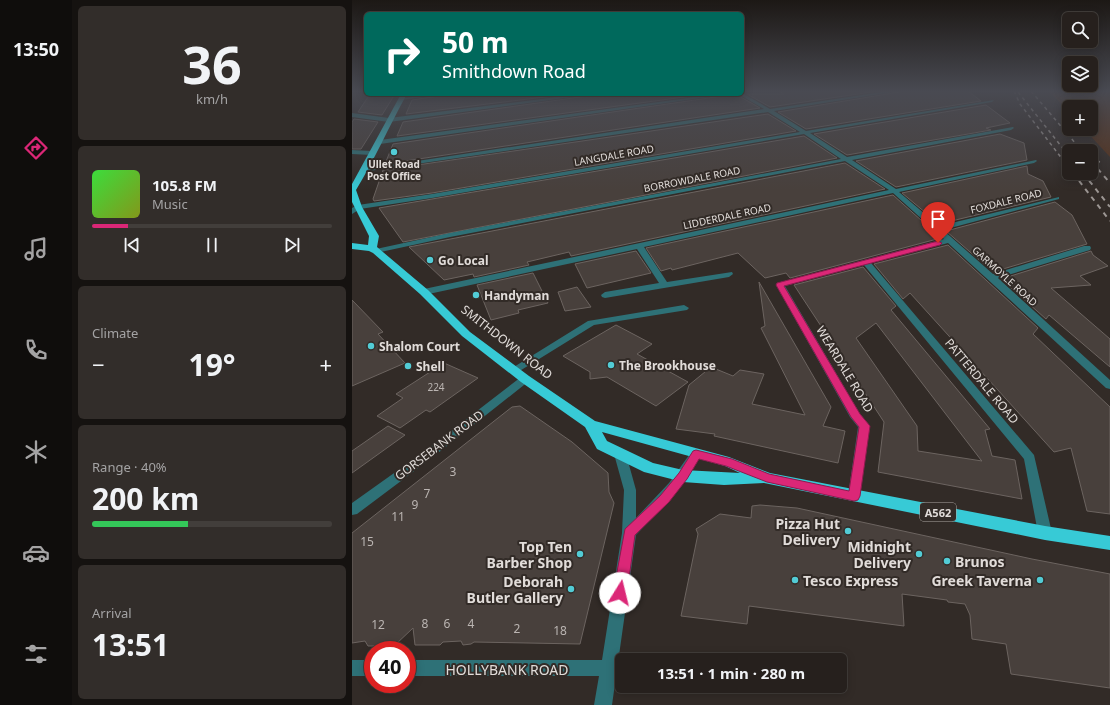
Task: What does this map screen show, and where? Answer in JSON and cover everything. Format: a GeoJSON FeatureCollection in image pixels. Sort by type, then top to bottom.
{"type":"FeatureCollection","features":[{"type":"Feature","properties":{"kind":"highway"},"geometry":{"type":"LineString","coordinates":[[352,246],[374,250],[374,236],[355,210],[352,190],[364,171],[372,153],[380,142],[387,124]]}},
{"type":"Feature","properties":{"kind":"highway","name":"SMITHDOWN ROAD"},"geometry":{"type":"LineString","coordinates":[[374,250],[424,292],[466,334],[525,379],[590,424],[632,434],[696,454],[728,462],[767,478],[1045,533],[1110,543]]}},
{"type":"Feature","properties":{"kind":"highway","name":"SMITHDOWN ROAD"},"geometry":{"type":"LineString","coordinates":[[590,424],[602,445],[649,468],[683,476],[767,478]]}},
{"type":"Feature","properties":{"kind":"street"},"geometry":{"type":"LineString","coordinates":[[380,142],[511,124]]}},
{"type":"Feature","properties":{"kind":"street"},"geometry":{"type":"LineString","coordinates":[[364,171],[677,124]]}},
{"type":"Feature","properties":{"kind":"street","name":"GARMOYLE ROAD"},"geometry":{"type":"LineString","coordinates":[[791,124],[893,190],[992,277],[1110,386]]}},
{"type":"Feature","properties":{"kind":"street","name":"LANGDALE ROAD"},"geometry":{"type":"LineString","coordinates":[[355,210],[859,124]]}},
{"type":"Feature","properties":{"kind":"street","name":"BORROWDALE ROAD"},"geometry":{"type":"LineString","coordinates":[[374,250],[1011,128]]}},
{"type":"Feature","properties":{"kind":"street"},"geometry":{"type":"LineString","coordinates":[[352,152],[372,153]]}},
{"type":"Feature","properties":{"kind":"street","name":"LIDDERDALE ROAD"},"geometry":{"type":"LineString","coordinates":[[424,292],[1034,160]]}},
{"type":"Feature","properties":{"kind":"street","name":"FOXDALE ROAD"},"geometry":{"type":"LineString","coordinates":[[936,229],[1057,198]]}},
{"type":"Feature","properties":{"kind":"street"},"geometry":{"type":"LineString","coordinates":[[866,263],[949,240]]}},
{"type":"Feature","properties":{"kind":"street"},"geometry":{"type":"LineString","coordinates":[[639,246],[664,284]]}},
{"type":"Feature","properties":{"kind":"street"},"geometry":{"type":"LineString","coordinates":[[992,277],[1087,248]]}},
{"type":"Feature","properties":{"kind":"street","name":"WEARDALE ROAD"},"geometry":{"type":"LineString","coordinates":[[854,496],[864,426],[856,417],[780,285],[866,263]]}},
{"type":"Feature","properties":{"kind":"street","name":"PATTERDALE ROAD"},"geometry":{"type":"LineString","coordinates":[[866,263],[1030,458],[1045,533]]}},
{"type":"Feature","properties":{"kind":"street"},"geometry":{"type":"LineString","coordinates":[[605,295],[729,274]]}},
{"type":"Feature","properties":{"kind":"street"},"geometry":{"type":"LineString","coordinates":[[514,370],[591,323],[684,308]]}},
{"type":"Feature","properties":{"kind":"street","name":"GORSEBANK ROAD"},"geometry":{"type":"LineString","coordinates":[[352,510],[525,379]]}},
{"type":"Feature","properties":{"kind":"street"},"geometry":{"type":"LineString","coordinates":[[603,705],[629,533],[630,490],[620,454]]}},
{"type":"Feature","properties":{"kind":"street"},"geometry":{"type":"LineString","coordinates":[[629,533],[664,499],[683,476],[696,454]]}},
{"type":"Feature","properties":{"kind":"street"},"geometry":{"type":"LineString","coordinates":[[352,668],[364,668]]}},
{"type":"Feature","properties":{"kind":"street","name":"HOLLYBANK ROAD"},"geometry":{"type":"LineString","coordinates":[[416,668],[608,668]]}},
{"type":"Feature","properties":{"kind":"shaded area"},"geometry":{"type":"Polygon","coordinates":[[[1098,124],[1110,124],[1110,157],[1090,136],[1098,136],[1098,124]]]}},
{"type":"Feature","properties":{"kind":"building"},"geometry":{"type":"Polygon","coordinates":[[[352,124],[377,124],[361,149],[352,149],[352,124]]]}},
{"type":"Feature","properties":{"kind":"building"},"geometry":{"type":"Polygon","coordinates":[[[402,124],[486,124],[397,136],[402,124]]]}},
{"type":"Feature","properties":{"kind":"building"},"geometry":{"type":"Polygon","coordinates":[[[531,124],[654,124],[385,164],[393,144],[531,124]]]}},
{"type":"Feature","properties":{"kind":"building"},"geometry":{"type":"Polygon","coordinates":[[[700,124],[784,124],[796,131],[432,193],[374,201],[373,199],[383,170],[700,124]]]}},
{"type":"Feature","properties":{"kind":"building"},"geometry":{"type":"Polygon","coordinates":[[[798,124],[838,124],[806,129],[798,124]]]}},
{"type":"Feature","properties":{"kind":"building"},"geometry":{"type":"Polygon","coordinates":[[[874,124],[1006,124],[986,128],[991,130],[847,155],[814,134],[874,124]]]}},
{"type":"Feature","properties":{"kind":"building"},"geometry":{"type":"Polygon","coordinates":[[[1000,134],[1024,143],[1027,160],[896,187],[856,161],[1000,134]]]}},
{"type":"Feature","properties":{"kind":"building"},"geometry":{"type":"Polygon","coordinates":[[[804,136],[837,158],[403,242],[379,208],[804,136]]]}},
{"type":"Feature","properties":{"kind":"building"},"geometry":{"type":"Polygon","coordinates":[[[845,163],[885,189],[571,256],[569,252],[527,262],[529,265],[474,277],[473,274],[444,280],[409,247],[845,163]]]}},
{"type":"Feature","properties":{"kind":"building"},"geometry":{"type":"Polygon","coordinates":[[[1027,166],[1028,174],[1043,181],[1051,197],[939,224],[902,193],[1027,166]]]}},
{"type":"Feature","properties":{"kind":"building"},"geometry":{"type":"Polygon","coordinates":[[[893,195],[941,238],[790,278],[786,273],[765,278],[738,253],[672,270],[671,268],[661,271],[646,248],[893,195]]]}},
{"type":"Feature","properties":{"kind":"building"},"geometry":{"type":"Polygon","coordinates":[[[1055,202],[1072,215],[1087,244],[993,272],[946,231],[1055,202]]]}},
{"type":"Feature","properties":{"kind":"building"},"geometry":{"type":"Polygon","coordinates":[[[948,245],[1038,328],[1033,334],[1110,407],[1110,514],[1087,511],[1071,448],[1054,452],[910,293],[903,299],[874,264],[948,245]]]}},
{"type":"Feature","properties":{"kind":"building"},"geometry":{"type":"Polygon","coordinates":[[[636,251],[651,273],[587,288],[575,264],[636,251]]]}},
{"type":"Feature","properties":{"kind":"building"},"geometry":{"type":"Polygon","coordinates":[[[1091,251],[1093,255],[1108,266],[1080,276],[1091,285],[1051,288],[1110,339],[1110,367],[1049,315],[1046,319],[1001,279],[1091,251]]]}},
{"type":"Feature","properties":{"kind":"building"},"geometry":{"type":"Polygon","coordinates":[[[863,267],[896,306],[891,310],[990,429],[985,430],[992,456],[1015,460],[1022,499],[878,472],[884,422],[794,285],[863,267]],[[876,323],[856,338],[917,426],[918,451],[982,461],[876,323]]]}},
{"type":"Feature","properties":{"kind":"building"},"geometry":{"type":"Polygon","coordinates":[[[533,273],[548,303],[518,310],[519,313],[491,320],[477,285],[533,273]]]}},
{"type":"Feature","properties":{"kind":"building"},"geometry":{"type":"Polygon","coordinates":[[[759,282],[831,407],[823,426],[845,431],[838,463],[714,436],[715,434],[676,429],[689,385],[711,367],[733,376],[740,370],[764,374],[752,404],[805,415],[761,328],[765,326],[759,282]]]}},
{"type":"Feature","properties":{"kind":"building"},"geometry":{"type":"Polygon","coordinates":[[[577,287],[591,307],[565,311],[558,292],[577,287]]]}},
{"type":"Feature","properties":{"kind":"building","name":"Shalom Court"},"geometry":{"type":"Polygon","coordinates":[[[352,300],[383,332],[378,334],[405,363],[352,386],[352,300]]]}},
{"type":"Feature","properties":{"kind":"building","name":"The Brookhouse"},"geometry":{"type":"Polygon","coordinates":[[[616,325],[652,344],[637,354],[688,382],[656,406],[607,377],[590,379],[590,372],[563,356],[616,325]]]}},
{"type":"Feature","properties":{"kind":"building","name":"Shell"},"geometry":{"type":"Polygon","coordinates":[[[444,363],[478,378],[430,412],[426,410],[400,428],[377,416],[403,398],[396,394],[444,363]]]}},
{"type":"Feature","properties":{"kind":"building"},"geometry":{"type":"Polygon","coordinates":[[[520,406],[572,442],[608,473],[609,492],[614,503],[580,644],[474,642],[463,645],[461,641],[443,642],[440,645],[416,645],[413,628],[399,641],[364,641],[352,643],[352,533],[512,407],[520,406]]]}},
{"type":"Feature","properties":{"kind":"building"},"geometry":{"type":"Polygon","coordinates":[[[388,426],[405,435],[352,473],[352,451],[388,426]]]}},
{"type":"Feature","properties":{"kind":"building"},"geometry":{"type":"Polygon","coordinates":[[[760,505],[797,508],[1032,559],[1110,574],[1110,688],[1011,674],[1006,644],[972,639],[970,615],[965,604],[948,602],[947,600],[902,594],[904,626],[749,606],[747,624],[681,616],[698,534],[696,529],[720,514],[751,518],[752,506],[760,505]]]}},
{"type":"Feature","properties":{"kind":"railway"},"geometry":{"type":"LineString","coordinates":[[1035,124],[1062,159]]}},
{"type":"Feature","properties":{"kind":"railway"},"geometry":{"type":"LineString","coordinates":[[1043,124],[1062,147]]}},
{"type":"Feature","properties":{"kind":"railway"},"geometry":{"type":"LineString","coordinates":[[1059,124],[1076,144]]}},
{"type":"Feature","properties":{"kind":"railway"},"geometry":{"type":"LineString","coordinates":[[1098,161],[1102,165]]}},
{"type":"Feature","properties":{"kind":"railway"},"geometry":{"type":"LineString","coordinates":[[1098,169],[1110,183]]}},
{"type":"Feature","properties":{"kind":"railway"},"geometry":{"type":"LineString","coordinates":[[1078,180],[1110,221]]}},
{"type":"Feature","properties":{"kind":"railway"},"geometry":{"type":"LineString","coordinates":[[1089,180],[1110,207]]}},
{"type":"Feature","properties":{"kind":"place","name":"Ullet Road Post Office"},"geometry":{"type":"Point","coordinates":[394,152]}},
{"type":"Feature","properties":{"kind":"place","name":"Go Local"},"geometry":{"type":"Point","coordinates":[430,260]}},
{"type":"Feature","properties":{"kind":"place","name":"Handyman"},"geometry":{"type":"Point","coordinates":[476,295]}},
{"type":"Feature","properties":{"kind":"place","name":"Shalom Court"},"geometry":{"type":"Point","coordinates":[371,346]}},
{"type":"Feature","properties":{"kind":"place","name":"The Brookhouse"},"geometry":{"type":"Point","coordinates":[611,365]}},
{"type":"Feature","properties":{"kind":"place","name":"Shell"},"geometry":{"type":"Point","coordinates":[408,366]}},
{"type":"Feature","properties":{"kind":"place","name":"Pizza Hut Delivery"},"geometry":{"type":"Point","coordinates":[848,531]}},
{"type":"Feature","properties":{"kind":"place","name":"Top Ten Barber Shop"},"geometry":{"type":"Point","coordinates":[580,554]}},
{"type":"Feature","properties":{"kind":"place","name":"Midnight Delivery"},"geometry":{"type":"Point","coordinates":[919,554]}},
{"type":"Feature","properties":{"kind":"place","name":"Brunos"},"geometry":{"type":"Point","coordinates":[947,561]}},
{"type":"Feature","properties":{"kind":"place","name":"Tesco Express"},"geometry":{"type":"Point","coordinates":[795,580]}},
{"type":"Feature","properties":{"kind":"place","name":"Greek Taverna"},"geometry":{"type":"Point","coordinates":[1040,580]}},
{"type":"Feature","properties":{"kind":"place","name":"Deborah Butler Gallery"},"geometry":{"type":"Point","coordinates":[571,589]}},
{"type":"Feature","properties":{"kind":"route"},"geometry":{"type":"LineString","coordinates":[[620,593],[629,533],[664,499],[683,476],[696,454],[728,462],[767,478],[854,496],[864,426],[856,417],[780,285],[938,243]]}}]}
